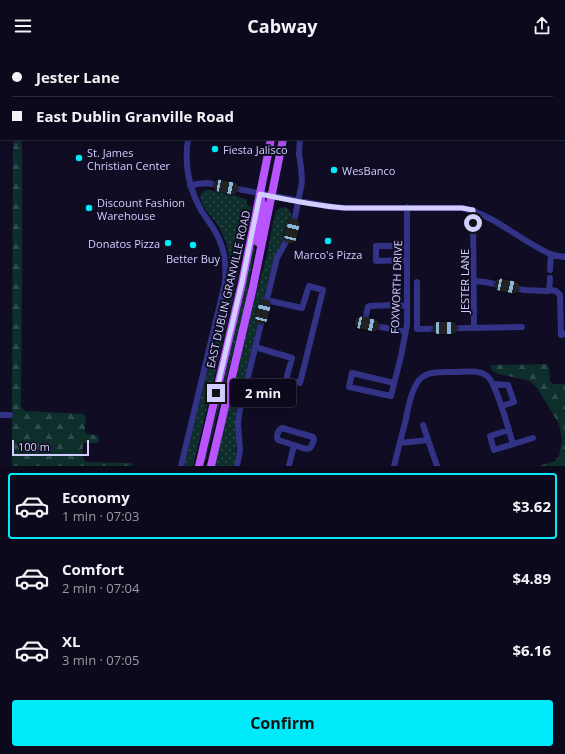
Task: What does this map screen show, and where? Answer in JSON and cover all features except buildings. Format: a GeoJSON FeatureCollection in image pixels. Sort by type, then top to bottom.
{"type":"FeatureCollection","features":[{"type":"Feature","properties":{"kind":"main road","name":"EAST DUBLIN GRANVILLE ROAD"},"geometry":{"type":"LineString","coordinates":[[198,466],[242,282],[271,140]]}},
{"type":"Feature","properties":{"kind":"main road"},"geometry":{"type":"LineString","coordinates":[[272,196],[268,181],[276,140]]}},
{"type":"Feature","properties":{"kind":"main road","name":"EAST DUBLIN GRANVILLE ROAD"},"geometry":{"type":"LineString","coordinates":[[211,466],[253,287],[283,140]]}},
{"type":"Feature","properties":{"kind":"main road"},"geometry":{"type":"LineString","coordinates":[[253,287],[258,236],[263,208],[260,194]]}},
{"type":"Feature","properties":{"kind":"street","name":"EAST DUBLIN GRANVILLE ROAD"},"geometry":{"type":"LineString","coordinates":[[181,466],[225,283],[226,268],[222,244],[201,209],[190,186],[186,167],[188,140]]}},
{"type":"Feature","properties":{"kind":"street"},"geometry":{"type":"LineString","coordinates":[[237,466],[240,452],[238,414],[277,258],[292,231],[302,182],[299,154],[300,140]]}},
{"type":"Feature","properties":{"kind":"street"},"geometry":{"type":"LineString","coordinates":[[190,186],[207,183],[332,207],[462,208],[473,210],[492,219],[551,254],[565,258]]}},
{"type":"Feature","properties":{"kind":"street","name":"FOXWORTH DRIVE"},"geometry":{"type":"LineString","coordinates":[[394,383],[352,373],[349,387],[391,396],[401,356],[405,332],[407,306],[407,207]]}},
{"type":"Feature","properties":{"kind":"street","name":"JESTER LANE"},"geometry":{"type":"LineString","coordinates":[[473,210],[474,328]]}},
{"type":"Feature","properties":{"kind":"street"},"geometry":{"type":"LineString","coordinates":[[407,246],[376,246],[376,261],[407,260]]}},
{"type":"Feature","properties":{"kind":"street"},"geometry":{"type":"LineString","coordinates":[[550,270],[551,254]]}},
{"type":"Feature","properties":{"kind":"street"},"geometry":{"type":"LineString","coordinates":[[549,291],[550,278]]}},
{"type":"Feature","properties":{"kind":"street"},"geometry":{"type":"LineString","coordinates":[[474,281],[524,290],[546,292],[556,291],[560,295],[561,334],[565,334]]}},
{"type":"Feature","properties":{"kind":"street"},"geometry":{"type":"LineString","coordinates":[[417,282],[417,328],[522,327]]}},
{"type":"Feature","properties":{"kind":"street"},"geometry":{"type":"LineString","coordinates":[[255,348],[292,358],[286,380],[300,383],[324,290],[309,286],[302,308],[266,300]]}},
{"type":"Feature","properties":{"kind":"street"},"geometry":{"type":"LineString","coordinates":[[405,332],[367,324],[365,322],[368,308],[370,306],[407,306]]}},
{"type":"Feature","properties":{"kind":"street"},"geometry":{"type":"LineString","coordinates":[[394,466],[412,393],[420,379],[441,371],[476,372],[487,376],[490,379],[502,406],[513,444]]}},
{"type":"Feature","properties":{"kind":"street"},"geometry":{"type":"LineString","coordinates":[[493,384],[508,385],[514,402],[502,406]]}},
{"type":"Feature","properties":{"kind":"street"},"geometry":{"type":"LineString","coordinates":[[0,415],[10,415]]}},
{"type":"Feature","properties":{"kind":"street"},"geometry":{"type":"LineString","coordinates":[[423,425],[438,466]]}},
{"type":"Feature","properties":{"kind":"street"},"geometry":{"type":"LineString","coordinates":[[284,428],[314,438],[310,448],[306,449],[294,445],[277,439],[279,429],[284,428]]}},
{"type":"Feature","properties":{"kind":"street"},"geometry":{"type":"LineString","coordinates":[[509,430],[490,436],[494,450],[533,438]]}},
{"type":"Feature","properties":{"kind":"street"},"geometry":{"type":"LineString","coordinates":[[400,443],[428,440]]}},
{"type":"Feature","properties":{"kind":"street"},"geometry":{"type":"LineString","coordinates":[[289,466],[294,445]]}},
{"type":"Feature","properties":{"kind":"green space"},"geometry":{"type":"Polygon","coordinates":[[[13,140],[22,140],[21,406],[23,410],[26,411],[84,414],[86,419],[86,434],[97,435],[99,438],[98,443],[83,443],[84,460],[86,462],[131,463],[133,466],[12,466],[13,140]]]}},
{"type":"Feature","properties":{"kind":"green space"},"geometry":{"type":"Polygon","coordinates":[[[205,190],[235,195],[248,200],[246,202],[249,207],[252,206],[235,290],[193,466],[184,466],[229,280],[227,245],[220,229],[203,206],[200,197],[202,192],[205,190]]]}},
{"type":"Feature","properties":{"kind":"green space"},"geometry":{"type":"Polygon","coordinates":[[[285,207],[290,212],[292,218],[291,225],[275,256],[271,268],[236,411],[236,452],[234,466],[216,466],[227,411],[255,297],[266,259],[275,213],[280,208],[285,207]]]}},
{"type":"Feature","properties":{"kind":"green space"},"geometry":{"type":"Polygon","coordinates":[[[258,222],[246,301],[205,463],[204,461],[216,414],[258,222]]]}},
{"type":"Feature","properties":{"kind":"green space"},"geometry":{"type":"Polygon","coordinates":[[[547,364],[549,367],[550,381],[553,384],[565,384],[565,466],[538,466],[555,461],[559,456],[562,441],[559,424],[537,388],[530,381],[495,373],[491,369],[491,365],[547,364]]]}},
{"type":"Feature","properties":{"kind":"place","name":"Fiesta Jalisco"},"geometry":{"type":"Point","coordinates":[215,149]}},
{"type":"Feature","properties":{"kind":"place","name":"St. James Christian Center"},"geometry":{"type":"Point","coordinates":[79,158]}},
{"type":"Feature","properties":{"kind":"place","name":"WesBanco"},"geometry":{"type":"Point","coordinates":[334,170]}},
{"type":"Feature","properties":{"kind":"place","name":"Discount Fashion Warehouse"},"geometry":{"type":"Point","coordinates":[89,208]}},
{"type":"Feature","properties":{"kind":"place","name":"Marco's Pizza"},"geometry":{"type":"Point","coordinates":[328,241]}},
{"type":"Feature","properties":{"kind":"place","name":"Donatos Pizza"},"geometry":{"type":"Point","coordinates":[168,243]}},
{"type":"Feature","properties":{"kind":"place","name":"Better Buy"},"geometry":{"type":"Point","coordinates":[193,245]}},
{"type":"Feature","properties":{"kind":"route"},"geometry":{"type":"LineString","coordinates":[[216,393],[242,282],[260,194],[345,208],[462,208],[473,210],[473,223]]}}]}
